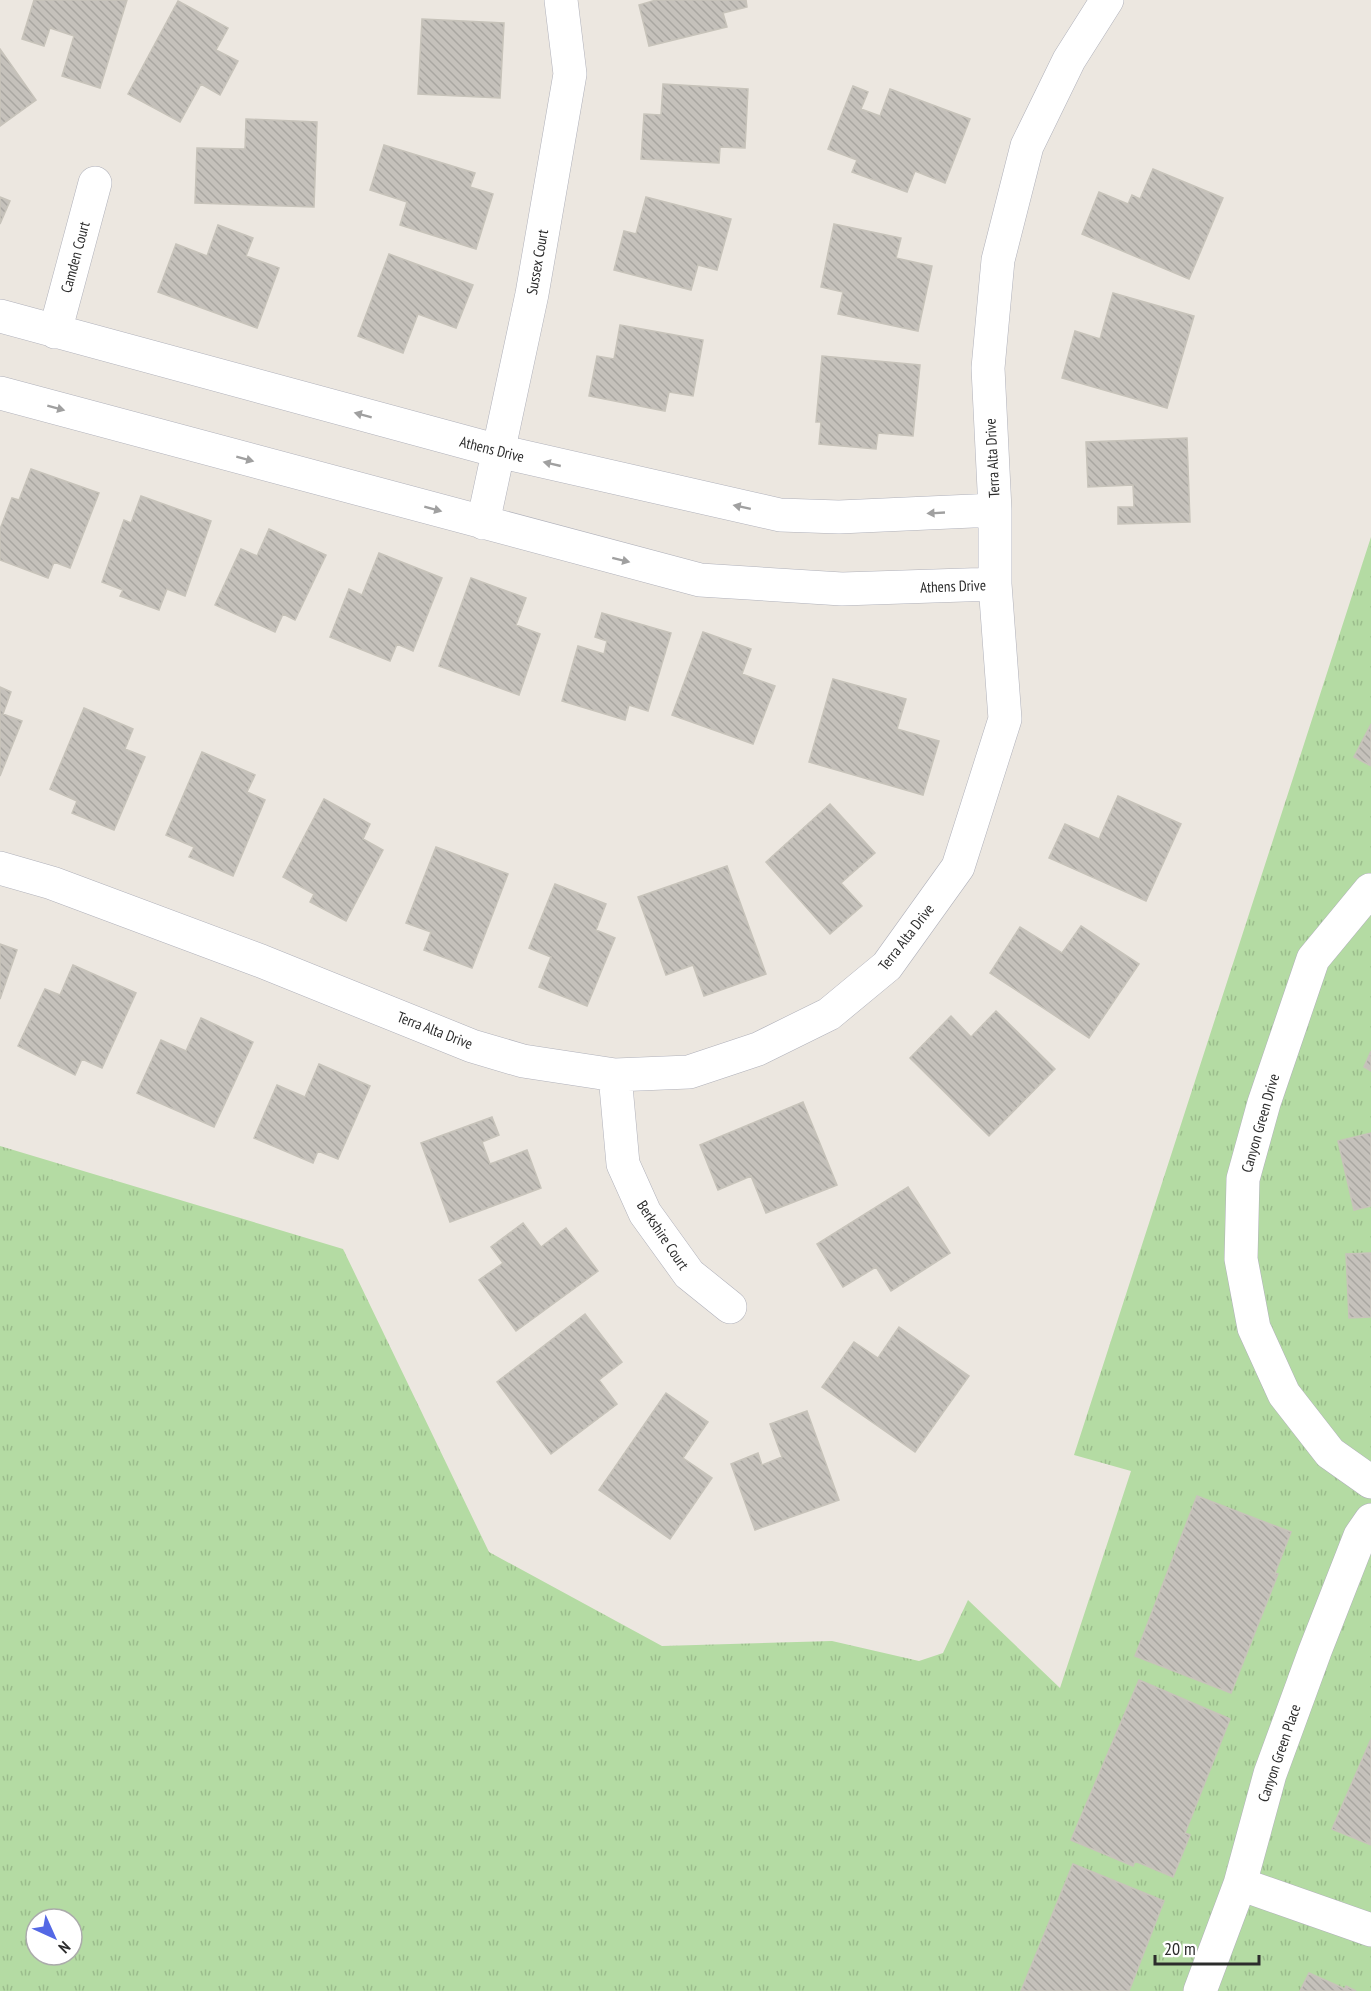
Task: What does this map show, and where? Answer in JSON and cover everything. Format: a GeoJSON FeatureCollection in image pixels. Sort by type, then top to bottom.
{"type":"FeatureCollection","features":[{"type":"Feature","properties":{"kind":"street","name":"Sussex Court"},"geometry":{"type":"LineString","coordinates":[[483,523],[532,294],[570,74],[561,0]]}},
{"type":"Feature","properties":{"kind":"street","name":"Terra Alta Drive"},"geometry":{"type":"LineString","coordinates":[[0,868],[52,883],[250,957],[472,1046],[523,1061],[615,1075],[689,1072],[758,1049],[829,1014],[887,966],[958,867],[1005,719],[995,584],[995,510],[988,368],[998,260],[1028,146],[1069,60],[1107,0]]}},
{"type":"Feature","properties":{"kind":"street","name":"Camden Court"},"geometry":{"type":"LineString","coordinates":[[55,332],[95,183]]}},
{"type":"Feature","properties":{"kind":"street","name":"Athens Drive"},"geometry":{"type":"LineString","coordinates":[[0,316],[498,451],[780,515],[839,517],[995,510]]}},
{"type":"Feature","properties":{"kind":"street","name":"Athens Drive"},"geometry":{"type":"LineString","coordinates":[[0,393],[700,580],[842,589],[995,584]]}},
{"type":"Feature","properties":{"kind":"street","name":"Canyon Green Drive"},"geometry":{"type":"LineString","coordinates":[[1370,890],[1313,959],[1264,1103],[1243,1179],[1240,1259],[1254,1328],[1284,1394],[1330,1453],[1371,1482]]}},
{"type":"Feature","properties":{"kind":"street","name":"Berkshire Court"},"geometry":{"type":"LineString","coordinates":[[615,1075],[623,1164],[645,1213],[689,1274],[730,1307]]}},
{"type":"Feature","properties":{"kind":"street","name":"Canyon Green Place"},"geometry":{"type":"LineString","coordinates":[[1200,1991],[1240,1884],[1270,1774],[1360,1536],[1371,1520]]}},
{"type":"Feature","properties":{"kind":"street"},"geometry":{"type":"LineString","coordinates":[[1240,1884],[1371,1930]]}},
{"type":"Feature","properties":{"kind":"green space"},"geometry":{"type":"Polygon","coordinates":[[[1371,537],[1371,1991],[0,1991],[0,1146],[343,1249],[489,1552],[662,1646],[832,1641],[919,1661],[943,1653],[968,1600],[1060,1688],[1131,1471],[1074,1455],[1371,537]]]}},
{"type":"Feature","properties":{"kind":"building"},"geometry":{"type":"Polygon","coordinates":[[[34,0],[127,0],[100,88],[62,76],[74,36],[50,28],[44,46],[22,39],[34,0]]]}},
{"type":"Feature","properties":{"kind":"building"},"geometry":{"type":"Polygon","coordinates":[[[656,0],[746,0],[747,7],[723,13],[727,27],[649,46],[639,5],[656,0]]]}},
{"type":"Feature","properties":{"kind":"building"},"geometry":{"type":"Polygon","coordinates":[[[178,1],[228,28],[216,50],[238,61],[220,95],[201,84],[180,122],[128,94],[178,1]]]}},
{"type":"Feature","properties":{"kind":"building"},"geometry":{"type":"Polygon","coordinates":[[[422,19],[504,23],[500,98],[418,94],[422,19]]]}},
{"type":"Feature","properties":{"kind":"building"},"geometry":{"type":"Polygon","coordinates":[[[0,49],[36,100],[0,126],[0,49]]]}},
{"type":"Feature","properties":{"kind":"building"},"geometry":{"type":"Polygon","coordinates":[[[663,84],[748,89],[745,148],[720,147],[719,163],[641,159],[644,114],[661,115],[663,84]]]}},
{"type":"Feature","properties":{"kind":"building"},"geometry":{"type":"Polygon","coordinates":[[[853,86],[868,92],[861,109],[880,116],[890,89],[970,119],[945,183],[915,171],[907,192],[852,172],[857,160],[828,149],[853,86]]]}},
{"type":"Feature","properties":{"kind":"building"},"geometry":{"type":"Polygon","coordinates":[[[246,119],[317,122],[314,207],[195,203],[197,148],[245,149],[246,119]]]}},
{"type":"Feature","properties":{"kind":"building"},"geometry":{"type":"Polygon","coordinates":[[[384,145],[475,173],[470,187],[493,194],[476,249],[400,225],[407,202],[370,190],[384,145]]]}},
{"type":"Feature","properties":{"kind":"building"},"geometry":{"type":"Polygon","coordinates":[[[1153,169],[1223,198],[1189,279],[1082,234],[1099,192],[1128,204],[1132,195],[1140,199],[1153,169]]]}},
{"type":"Feature","properties":{"kind":"building"},"geometry":{"type":"Polygon","coordinates":[[[0,197],[10,201],[0,224],[0,197]]]}},
{"type":"Feature","properties":{"kind":"building"},"geometry":{"type":"Polygon","coordinates":[[[646,197],[731,219],[717,270],[698,265],[691,290],[614,270],[624,231],[636,234],[646,197]]]}},
{"type":"Feature","properties":{"kind":"building"},"geometry":{"type":"Polygon","coordinates":[[[834,224],[901,238],[896,258],[932,266],[918,331],[838,314],[843,292],[821,287],[834,224]]]}},
{"type":"Feature","properties":{"kind":"building"},"geometry":{"type":"Polygon","coordinates":[[[218,225],[253,238],[246,256],[279,268],[257,328],[158,292],[176,244],[207,256],[218,225]]]}},
{"type":"Feature","properties":{"kind":"building"},"geometry":{"type":"Polygon","coordinates":[[[389,254],[473,285],[456,328],[418,314],[403,353],[358,336],[389,254]]]}},
{"type":"Feature","properties":{"kind":"building"},"geometry":{"type":"Polygon","coordinates":[[[1113,293],[1194,316],[1167,408],[1062,378],[1075,331],[1100,339],[1113,293]]]}},
{"type":"Feature","properties":{"kind":"building"},"geometry":{"type":"Polygon","coordinates":[[[620,325],[703,340],[693,396],[669,392],[665,411],[589,396],[597,356],[614,359],[620,325]]]}},
{"type":"Feature","properties":{"kind":"building"},"geometry":{"type":"Polygon","coordinates":[[[822,356],[920,365],[913,436],[878,433],[876,449],[819,444],[821,422],[816,422],[822,356]]]}},
{"type":"Feature","properties":{"kind":"building"},"geometry":{"type":"Polygon","coordinates":[[[1187,438],[1190,522],[1118,524],[1118,507],[1134,507],[1133,485],[1088,487],[1086,442],[1187,438]]]}},
{"type":"Feature","properties":{"kind":"building"},"geometry":{"type":"Polygon","coordinates":[[[31,469],[99,493],[70,568],[54,562],[48,578],[0,560],[0,529],[12,498],[19,500],[31,469]]]}},
{"type":"Feature","properties":{"kind":"building"},"geometry":{"type":"Polygon","coordinates":[[[141,496],[211,521],[185,596],[167,589],[159,610],[120,596],[123,590],[102,582],[124,520],[131,523],[141,496]]]}},
{"type":"Feature","properties":{"kind":"building"},"geometry":{"type":"Polygon","coordinates":[[[269,529],[326,555],[295,620],[283,614],[275,632],[215,605],[241,549],[257,556],[269,529]]]}},
{"type":"Feature","properties":{"kind":"building"},"geometry":{"type":"Polygon","coordinates":[[[379,553],[442,578],[413,651],[397,644],[390,661],[330,637],[349,589],[362,595],[379,553]]]}},
{"type":"Feature","properties":{"kind":"building"},"geometry":{"type":"Polygon","coordinates":[[[471,578],[526,598],[516,625],[540,634],[519,695],[439,666],[471,578]]]}},
{"type":"Feature","properties":{"kind":"building"},"geometry":{"type":"Polygon","coordinates":[[[602,613],[671,633],[648,711],[629,705],[625,720],[562,701],[578,646],[604,654],[607,641],[595,637],[602,613]]]}},
{"type":"Feature","properties":{"kind":"building"},"geometry":{"type":"Polygon","coordinates":[[[703,632],[751,649],[742,674],[775,686],[753,744],[672,715],[703,632]]]}},
{"type":"Feature","properties":{"kind":"building"},"geometry":{"type":"Polygon","coordinates":[[[833,679],[906,699],[897,729],[939,741],[923,795],[809,762],[833,679]]]}},
{"type":"Feature","properties":{"kind":"building"},"geometry":{"type":"Polygon","coordinates":[[[0,687],[11,692],[3,714],[22,721],[0,776],[0,687]]]}},
{"type":"Feature","properties":{"kind":"building"},"geometry":{"type":"Polygon","coordinates":[[[84,708],[133,729],[125,749],[145,757],[114,830],[72,813],[77,801],[50,789],[84,708]]]}},
{"type":"Feature","properties":{"kind":"building"},"geometry":{"type":"Polygon","coordinates":[[[1371,724],[1371,766],[1354,757],[1371,724]]]}},
{"type":"Feature","properties":{"kind":"building"},"geometry":{"type":"Polygon","coordinates":[[[202,752],[255,775],[247,792],[265,800],[233,876],[189,857],[194,847],[166,835],[202,752]]]}},
{"type":"Feature","properties":{"kind":"building"},"geometry":{"type":"Polygon","coordinates":[[[1118,796],[1181,824],[1146,901],[1049,858],[1065,824],[1099,839],[1118,796]]]}},
{"type":"Feature","properties":{"kind":"building"},"geometry":{"type":"Polygon","coordinates":[[[324,799],[370,824],[363,839],[383,850],[346,921],[310,902],[314,894],[283,877],[324,799]]]}},
{"type":"Feature","properties":{"kind":"building"},"geometry":{"type":"Polygon","coordinates":[[[830,804],[875,853],[841,883],[862,906],[830,934],[766,862],[830,804]]]}},
{"type":"Feature","properties":{"kind":"building"},"geometry":{"type":"Polygon","coordinates":[[[436,847],[508,874],[472,968],[424,950],[431,932],[406,923],[436,847]]]}},
{"type":"Feature","properties":{"kind":"building"},"geometry":{"type":"Polygon","coordinates":[[[727,866],[766,974],[704,996],[693,965],[666,975],[638,897],[727,866]]]}},
{"type":"Feature","properties":{"kind":"building"},"geometry":{"type":"Polygon","coordinates":[[[555,884],[606,904],[596,930],[615,938],[587,1006],[539,987],[551,957],[529,948],[555,884]]]}},
{"type":"Feature","properties":{"kind":"building"},"geometry":{"type":"Polygon","coordinates":[[[1081,926],[1139,964],[1089,1038],[990,973],[1020,927],[1062,953],[1081,926]]]}},
{"type":"Feature","properties":{"kind":"building"},"geometry":{"type":"Polygon","coordinates":[[[0,944],[17,950],[0,999],[0,944]]]}},
{"type":"Feature","properties":{"kind":"building"},"geometry":{"type":"Polygon","coordinates":[[[73,965],[136,993],[102,1068],[82,1059],[75,1075],[18,1046],[45,989],[60,995],[73,965]]]}},
{"type":"Feature","properties":{"kind":"building"},"geometry":{"type":"Polygon","coordinates":[[[996,1011],[1055,1069],[989,1136],[910,1058],[951,1016],[971,1037],[996,1011]]]}},
{"type":"Feature","properties":{"kind":"building"},"geometry":{"type":"Polygon","coordinates":[[[201,1018],[253,1042],[214,1127],[137,1093],[161,1040],[186,1051],[201,1018]]]}},
{"type":"Feature","properties":{"kind":"building"},"geometry":{"type":"Polygon","coordinates":[[[1371,1051],[1371,1071],[1364,1067],[1371,1051]]]}},
{"type":"Feature","properties":{"kind":"building"},"geometry":{"type":"Polygon","coordinates":[[[319,1064],[370,1086],[338,1159],[318,1151],[313,1163],[254,1138],[277,1085],[305,1097],[319,1064]]]}},
{"type":"Feature","properties":{"kind":"building"},"geometry":{"type":"Polygon","coordinates":[[[803,1102],[837,1185],[766,1213],[751,1176],[718,1190],[700,1145],[803,1102]]]}},
{"type":"Feature","properties":{"kind":"building"},"geometry":{"type":"Polygon","coordinates":[[[492,1117],[499,1135],[482,1142],[490,1164],[527,1150],[541,1188],[450,1222],[421,1143],[492,1117]]]}},
{"type":"Feature","properties":{"kind":"building"},"geometry":{"type":"Polygon","coordinates":[[[1371,1133],[1371,1206],[1354,1210],[1338,1141],[1371,1133]]]}},
{"type":"Feature","properties":{"kind":"building"},"geometry":{"type":"Polygon","coordinates":[[[908,1187],[950,1253],[891,1291],[876,1267],[843,1287],[817,1244],[908,1187]]]}},
{"type":"Feature","properties":{"kind":"building"},"geometry":{"type":"Polygon","coordinates":[[[523,1223],[541,1247],[566,1228],[598,1271],[516,1331],[479,1280],[503,1263],[491,1247],[523,1223]]]}},
{"type":"Feature","properties":{"kind":"building"},"geometry":{"type":"Polygon","coordinates":[[[1371,1253],[1371,1317],[1349,1318],[1346,1254],[1371,1253]]]}},
{"type":"Feature","properties":{"kind":"building"},"geometry":{"type":"Polygon","coordinates":[[[585,1314],[622,1362],[599,1380],[617,1404],[551,1454],[497,1382],[585,1314]]]}},
{"type":"Feature","properties":{"kind":"building"},"geometry":{"type":"Polygon","coordinates":[[[899,1327],[969,1376],[915,1452],[822,1387],[854,1342],[878,1358],[899,1327]]]}},
{"type":"Feature","properties":{"kind":"building"},"geometry":{"type":"Polygon","coordinates":[[[666,1393],[708,1422],[683,1458],[712,1478],[670,1539],[599,1490],[666,1393]]]}},
{"type":"Feature","properties":{"kind":"building"},"geometry":{"type":"Polygon","coordinates":[[[807,1411],[839,1500],[755,1530],[731,1464],[758,1453],[762,1465],[782,1457],[770,1424],[807,1411]]]}},
{"type":"Feature","properties":{"kind":"building"},"geometry":{"type":"Polygon","coordinates":[[[1197,1496],[1291,1532],[1275,1573],[1278,1574],[1231,1693],[1135,1656],[1197,1496]]]}},
{"type":"Feature","properties":{"kind":"building"},"geometry":{"type":"Polygon","coordinates":[[[1139,1680],[1230,1719],[1185,1833],[1190,1835],[1173,1877],[1135,1861],[1133,1866],[1071,1840],[1139,1680]]]}},
{"type":"Feature","properties":{"kind":"building"},"geometry":{"type":"Polygon","coordinates":[[[1371,1739],[1371,1845],[1332,1829],[1371,1739]]]}},
{"type":"Feature","properties":{"kind":"building"},"geometry":{"type":"Polygon","coordinates":[[[1073,1864],[1164,1901],[1129,1991],[1021,1991],[1073,1864]]]}},
{"type":"Feature","properties":{"kind":"building"},"geometry":{"type":"Polygon","coordinates":[[[1309,1973],[1345,1989],[1346,1986],[1356,1991],[1300,1991],[1309,1973]]]}}]}
